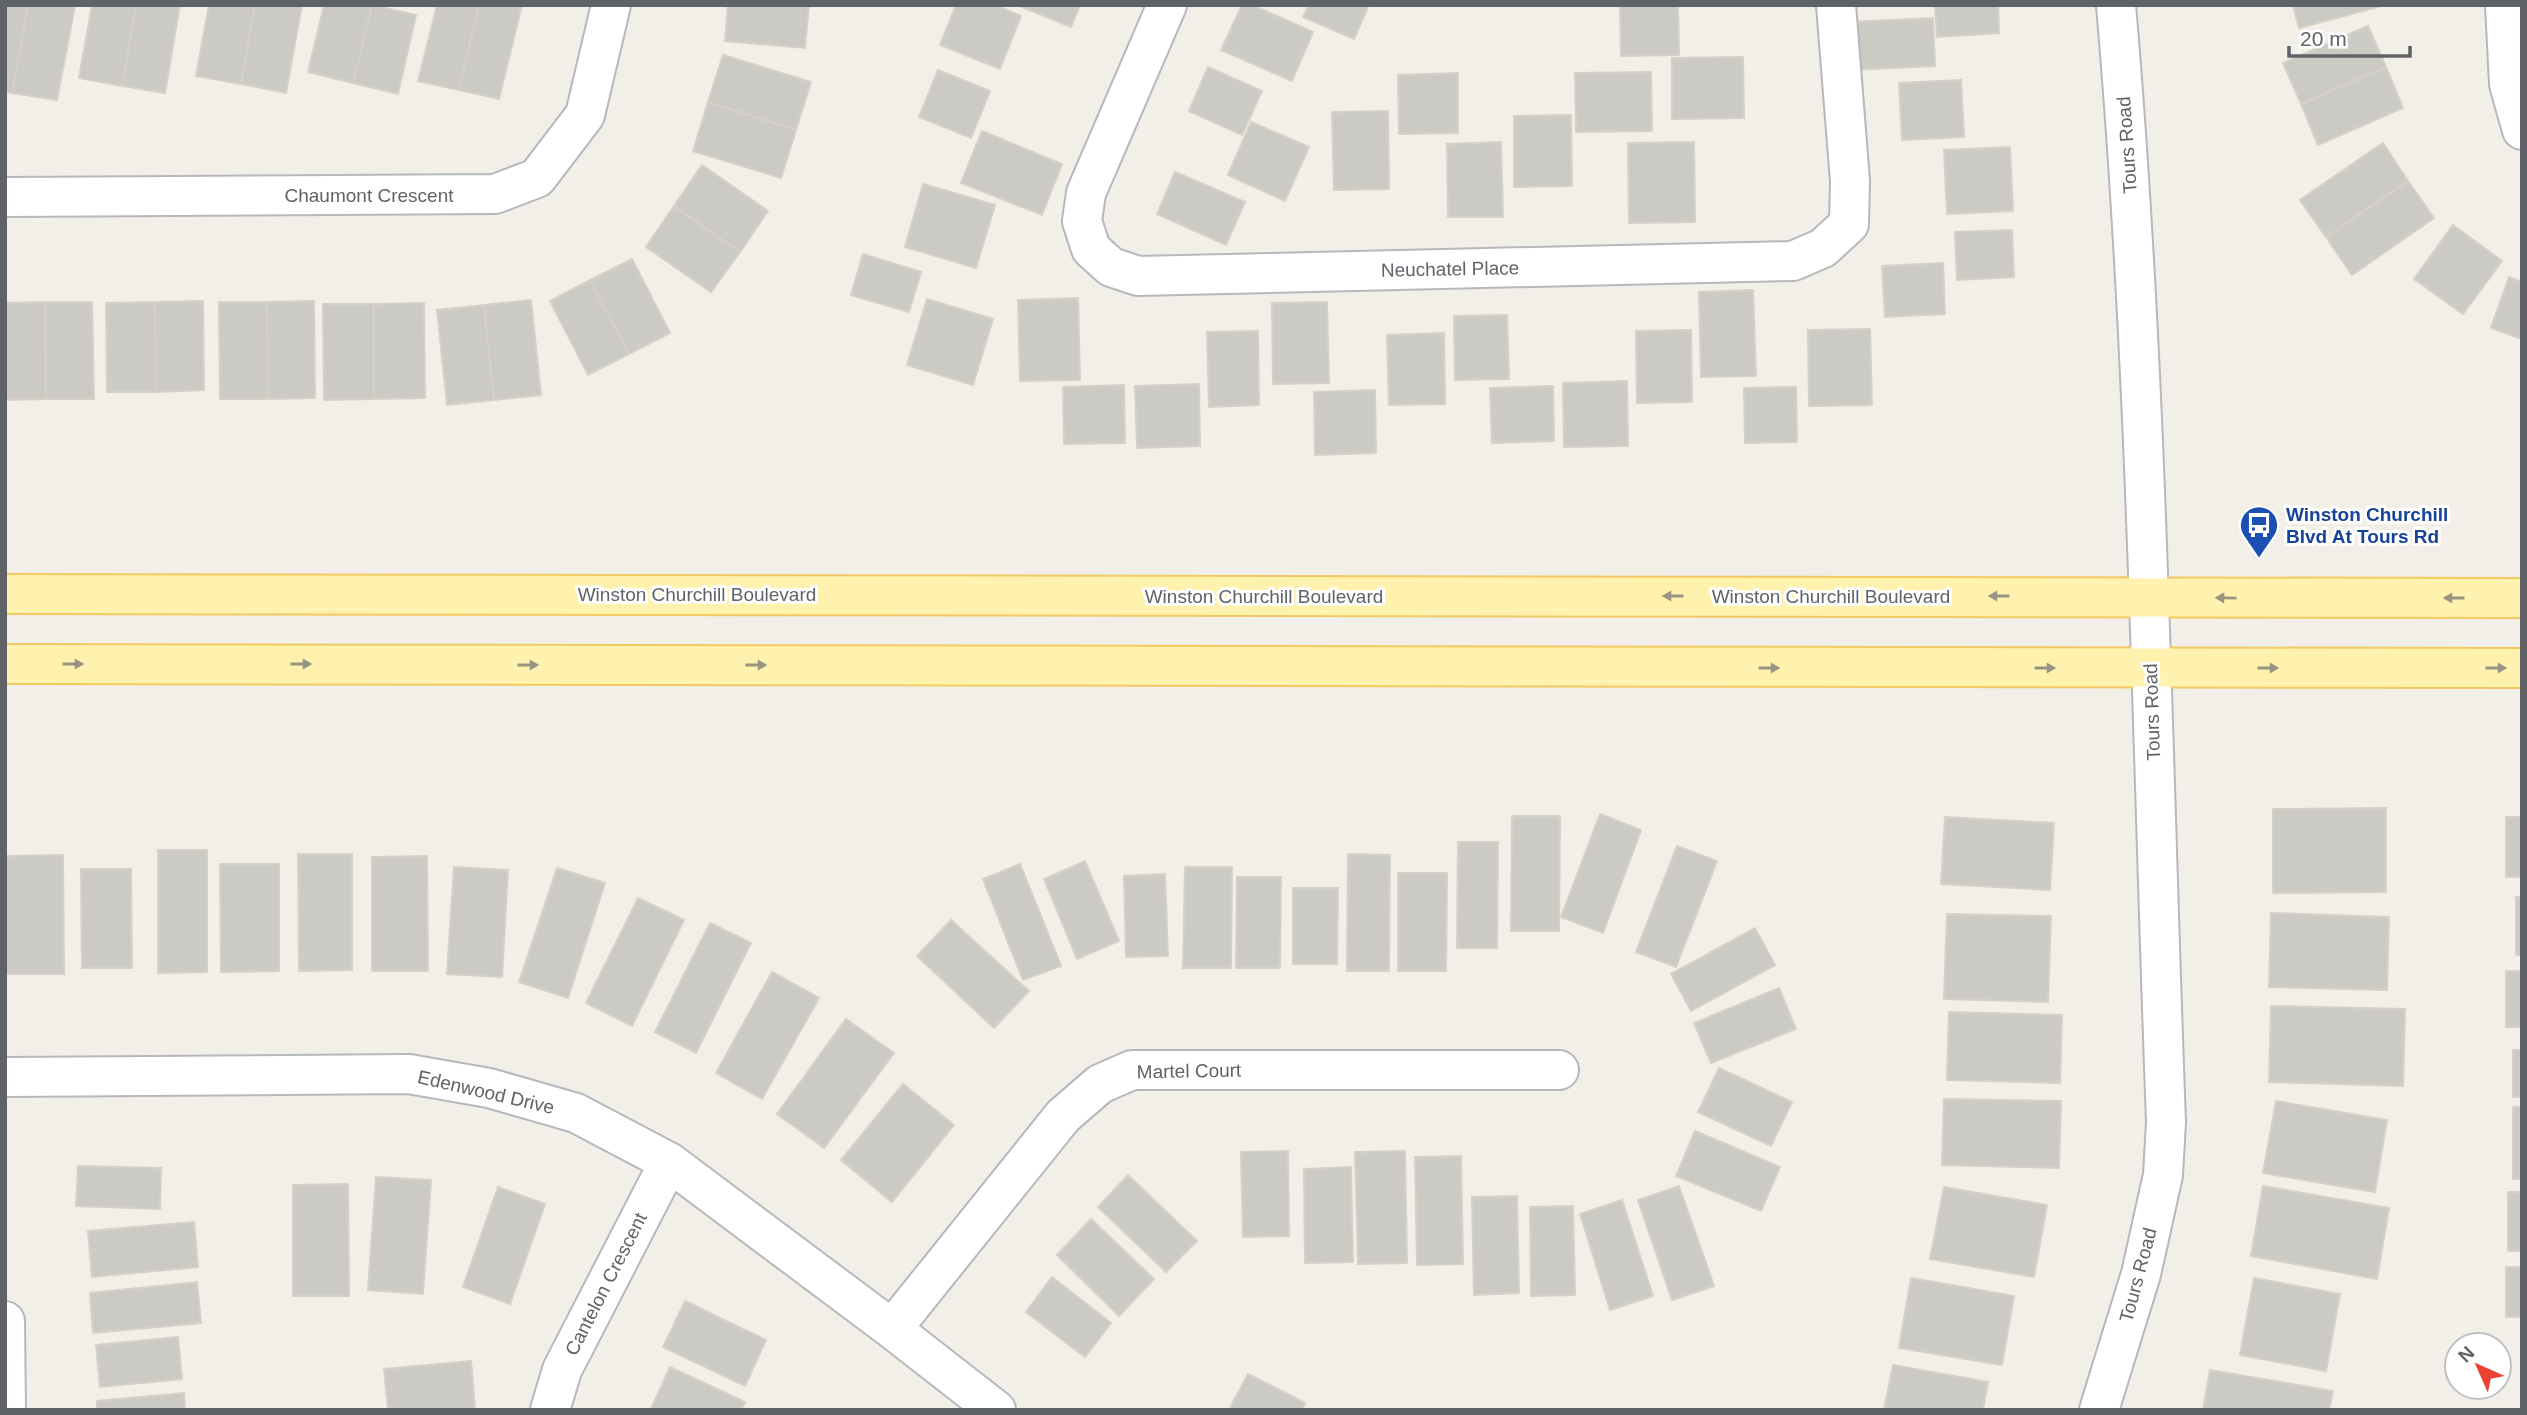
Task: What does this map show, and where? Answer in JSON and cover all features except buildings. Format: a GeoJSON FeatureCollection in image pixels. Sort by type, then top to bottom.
{"type":"FeatureCollection","features":[{"type":"Feature","properties":{"kind":"main road","name":"Winston Churchill Boulevard"},"geometry":{"type":"LineString","coordinates":[[5,594],[2522,598]]}},
{"type":"Feature","properties":{"kind":"main road"},"geometry":{"type":"LineString","coordinates":[[5,664],[2522,668]]}},
{"type":"Feature","properties":{"kind":"street","name":"Chaumont Crescent"},"geometry":{"type":"LineString","coordinates":[[5,197],[495,194],[537,178],[585,115],[611,5]]}},
{"type":"Feature","properties":{"kind":"street","name":"Neuchatel Place"},"geometry":{"type":"LineString","coordinates":[[1167,5],[1086,193],[1082,221],[1091,249],[1111,267],[1138,276],[1793,261],[1824,248],[1849,223],[1850,181],[1836,5]]}},
{"type":"Feature","properties":{"kind":"street","name":"Tours Road"},"geometry":{"type":"LineString","coordinates":[[2099,1410],[2141,1274],[2163,1175],[2166,1122],[2151,668],[2129,159],[2116,5]]}},
{"type":"Feature","properties":{"kind":"street"},"geometry":{"type":"LineString","coordinates":[[2505,5],[2509,84],[2522,130]]}},
{"type":"Feature","properties":{"kind":"street","name":"Martel Court"},"geometry":{"type":"LineString","coordinates":[[892,1329],[1063,1116],[1100,1084],[1132,1070],[1559,1070]]}},
{"type":"Feature","properties":{"kind":"street","name":"Edenwood Drive"},"geometry":{"type":"LineString","coordinates":[[5,1077],[409,1074],[489,1088],[576,1113],[669,1162],[996,1410]]}},
{"type":"Feature","properties":{"kind":"street","name":"Cantelon Crescent"},"geometry":{"type":"LineString","coordinates":[[550,1410],[562,1370],[669,1162]]}},
{"type":"Feature","properties":{"kind":"street"},"geometry":{"type":"LineString","coordinates":[[5,1321],[6,1410]]}},
{"type":"Feature","properties":{"kind":"place","name":"Winston Churchill Blvd At Tours Rd"},"geometry":{"type":"Point","coordinates":[2259,559]}}]}
